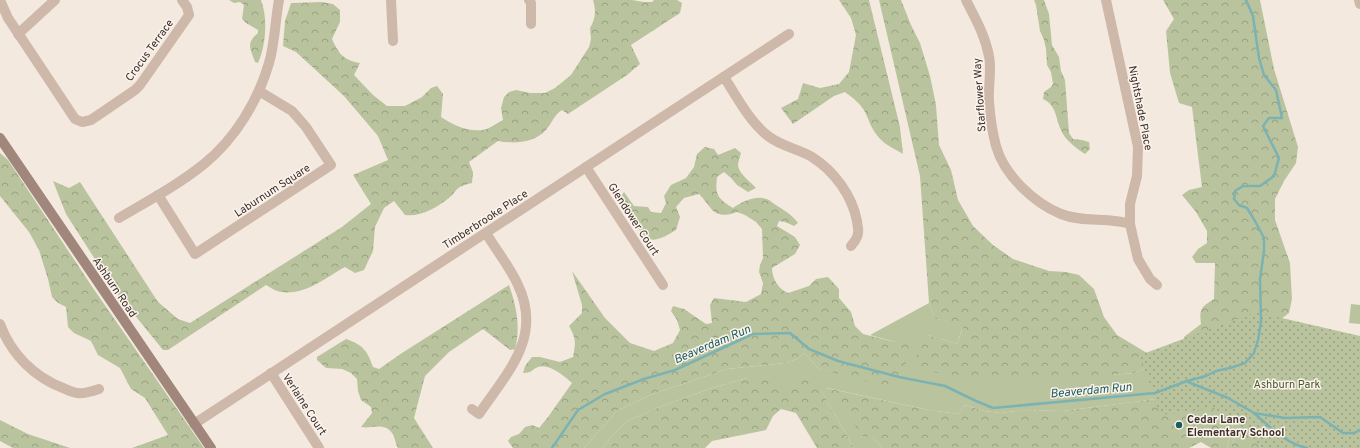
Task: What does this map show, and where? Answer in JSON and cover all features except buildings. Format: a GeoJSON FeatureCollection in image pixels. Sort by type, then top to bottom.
{"type":"FeatureCollection","features":[{"type":"Feature","properties":{"kind":"main road","name":"Ashburn Road"},"geometry":{"type":"LineString","coordinates":[[0,138],[194,424],[212,448]]}},
{"type":"Feature","properties":{"kind":"street"},"geometry":{"type":"LineString","coordinates":[[0,0],[8,18],[18,34],[55,0]]}},
{"type":"Feature","properties":{"kind":"street","name":"Crocus Terrace"},"geometry":{"type":"LineString","coordinates":[[18,34],[75,119],[82,122],[91,120],[140,85],[189,15],[187,7],[182,0]]}},
{"type":"Feature","properties":{"kind":"street"},"geometry":{"type":"LineString","coordinates":[[119,218],[158,195],[194,171],[213,156],[242,120],[259,91],[272,52],[279,0]]}},
{"type":"Feature","properties":{"kind":"street"},"geometry":{"type":"LineString","coordinates":[[391,0],[392,40]]}},
{"type":"Feature","properties":{"kind":"street"},"geometry":{"type":"LineString","coordinates":[[529,0],[531,3],[530,24]]}},
{"type":"Feature","properties":{"kind":"street","name":"Starflower Way"},"geometry":{"type":"LineString","coordinates":[[966,0],[978,24],[989,56],[989,100],[996,146],[1002,160],[1014,178],[1030,195],[1062,214],[1110,222],[1120,221],[1130,224]]}},
{"type":"Feature","properties":{"kind":"street","name":"Nightshade Place"},"geometry":{"type":"LineString","coordinates":[[1106,0],[1138,147],[1137,176],[1130,204],[1130,224],[1138,258],[1150,279],[1157,285]]}},
{"type":"Feature","properties":{"kind":"street"},"geometry":{"type":"LineString","coordinates":[[1359,0],[1360,4]]}},
{"type":"Feature","properties":{"kind":"street","name":"Timberbrooke Place"},"geometry":{"type":"LineString","coordinates":[[194,424],[789,34]]}},
{"type":"Feature","properties":{"kind":"street"},"geometry":{"type":"LineString","coordinates":[[724,77],[758,128],[780,144],[798,150],[812,157],[834,175],[843,187],[852,204],[856,218],[859,232],[851,246]]}},
{"type":"Feature","properties":{"kind":"street","name":"Laburnum Square"},"geometry":{"type":"LineString","coordinates":[[158,195],[196,254],[332,165],[306,127],[292,111],[259,91]]}},
{"type":"Feature","properties":{"kind":"street","name":"Glendower Court"},"geometry":{"type":"LineString","coordinates":[[586,167],[663,284]]}},
{"type":"Feature","properties":{"kind":"street"},"geometry":{"type":"LineString","coordinates":[[472,409],[479,414],[516,359],[523,342],[526,325],[526,310],[518,283],[486,233]]}},
{"type":"Feature","properties":{"kind":"street"},"geometry":{"type":"LineString","coordinates":[[0,324],[12,348],[36,374],[78,394],[99,389]]}},
{"type":"Feature","properties":{"kind":"street","name":"Verlaine Court"},"geometry":{"type":"LineString","coordinates":[[271,373],[319,448]]}},
{"type":"Feature","properties":{"kind":"green space"},"geometry":{"type":"Polygon","coordinates":[[[229,0],[261,0],[265,15],[265,32],[263,48],[258,63],[255,62],[250,44],[251,40],[258,33],[258,30],[242,19],[244,5],[240,2],[234,3],[229,0]]]}},
{"type":"Feature","properties":{"kind":"green space"},"geometry":{"type":"Polygon","coordinates":[[[593,0],[632,0],[652,2],[654,0],[677,0],[682,3],[680,13],[631,45],[640,64],[627,75],[568,114],[562,110],[559,112],[546,130],[536,138],[524,142],[498,141],[469,162],[473,172],[472,183],[460,187],[444,202],[417,215],[405,215],[394,201],[384,208],[375,227],[373,251],[364,270],[355,273],[345,267],[313,286],[295,292],[277,291],[266,285],[168,350],[163,350],[116,292],[66,214],[53,181],[69,188],[80,182],[158,302],[178,319],[190,323],[342,227],[371,204],[353,175],[388,160],[378,136],[344,96],[296,52],[283,46],[285,21],[291,3],[322,2],[333,4],[340,10],[340,22],[332,39],[342,56],[354,62],[360,63],[354,75],[373,95],[387,106],[405,106],[422,97],[431,88],[437,86],[443,94],[441,117],[460,127],[471,130],[483,130],[503,120],[501,108],[504,97],[509,92],[516,90],[530,93],[545,93],[555,88],[571,75],[589,47],[591,39],[590,28],[595,14],[593,0]]]}},
{"type":"Feature","properties":{"kind":"green space"},"geometry":{"type":"Polygon","coordinates":[[[839,0],[869,0],[900,127],[903,154],[888,146],[879,137],[872,128],[863,109],[845,92],[834,96],[793,124],[781,108],[798,99],[803,83],[820,88],[839,84],[849,72],[856,35],[851,18],[839,0]]]}},
{"type":"Feature","properties":{"kind":"green space"},"geometry":{"type":"Polygon","coordinates":[[[879,0],[901,0],[920,43],[930,76],[936,105],[939,145],[951,170],[958,200],[973,226],[993,245],[1013,259],[1049,271],[1066,272],[1079,275],[1094,289],[1104,317],[1117,335],[1152,356],[1153,365],[1134,373],[1111,375],[943,375],[920,367],[915,361],[923,336],[928,335],[957,344],[963,327],[934,318],[929,303],[920,176],[879,0]]]}},
{"type":"Feature","properties":{"kind":"green space"},"geometry":{"type":"Polygon","coordinates":[[[1034,0],[1044,0],[1049,14],[1052,45],[1059,57],[1061,71],[1065,80],[1069,133],[1073,139],[1089,142],[1090,149],[1085,154],[1065,137],[1053,108],[1043,99],[1044,92],[1053,84],[1051,72],[1047,65],[1046,49],[1040,31],[1034,0]]]}},
{"type":"Feature","properties":{"kind":"green space"},"geometry":{"type":"Polygon","coordinates":[[[1163,0],[1260,0],[1274,69],[1298,147],[1296,163],[1284,181],[1275,199],[1275,220],[1290,263],[1292,299],[1289,313],[1269,328],[1183,352],[1184,337],[1201,324],[1200,315],[1202,309],[1206,304],[1214,299],[1215,263],[1196,263],[1192,257],[1198,249],[1207,243],[1207,231],[1196,212],[1182,195],[1189,190],[1202,187],[1192,107],[1179,103],[1170,73],[1166,31],[1174,19],[1163,0]]]}},
{"type":"Feature","properties":{"kind":"green space"},"geometry":{"type":"Polygon","coordinates":[[[705,147],[714,149],[718,155],[735,148],[741,153],[738,164],[739,169],[756,188],[748,192],[737,185],[724,172],[717,177],[716,183],[718,196],[720,199],[733,208],[750,199],[764,198],[787,212],[798,223],[794,226],[779,221],[777,226],[795,237],[800,245],[795,254],[772,268],[774,279],[781,289],[788,293],[809,286],[816,279],[828,277],[839,289],[839,298],[851,312],[855,326],[863,334],[895,342],[913,342],[896,389],[819,369],[804,353],[797,359],[785,363],[727,369],[650,395],[617,411],[584,448],[513,448],[508,441],[511,437],[519,434],[525,427],[532,425],[539,428],[572,383],[556,371],[547,367],[538,367],[530,372],[523,373],[525,366],[532,357],[540,357],[560,362],[573,357],[575,341],[569,326],[582,313],[582,305],[572,271],[605,318],[630,343],[654,351],[673,343],[680,330],[677,320],[671,311],[673,306],[684,309],[706,324],[712,323],[710,305],[714,298],[746,302],[761,294],[763,283],[759,272],[763,258],[762,229],[756,222],[737,212],[723,215],[718,214],[710,208],[699,194],[684,198],[676,207],[680,217],[676,230],[660,239],[654,240],[649,239],[641,232],[619,199],[624,192],[634,206],[648,207],[651,212],[661,213],[666,203],[664,196],[671,185],[686,178],[694,167],[697,154],[705,147]]]}},
{"type":"Feature","properties":{"kind":"green space"},"geometry":{"type":"Polygon","coordinates":[[[0,153],[8,160],[95,291],[204,448],[132,448],[168,435],[145,398],[131,389],[120,368],[98,355],[91,341],[74,333],[68,327],[66,307],[58,303],[52,297],[39,250],[29,232],[0,196],[0,153]]]}},
{"type":"Feature","properties":{"kind":"green space"},"geometry":{"type":"Polygon","coordinates":[[[509,285],[514,300],[518,324],[515,349],[510,350],[483,329],[449,352],[425,376],[414,418],[433,448],[398,448],[393,435],[389,430],[382,427],[361,427],[372,413],[371,407],[361,400],[358,391],[357,379],[351,373],[342,369],[326,368],[317,360],[317,357],[346,339],[364,349],[369,356],[373,367],[379,369],[509,285]]]}},
{"type":"Feature","properties":{"kind":"green space"},"geometry":{"type":"Polygon","coordinates":[[[929,303],[934,318],[963,326],[957,344],[928,335],[943,375],[1111,375],[1134,373],[1153,365],[1216,402],[1262,448],[1240,429],[1232,443],[1232,448],[1227,448],[1233,424],[1164,398],[1063,411],[1021,410],[1001,413],[984,411],[965,405],[958,414],[929,410],[827,388],[851,419],[873,437],[882,448],[854,448],[822,392],[786,388],[747,378],[709,389],[662,406],[627,421],[611,437],[603,448],[584,448],[617,411],[650,395],[727,369],[785,363],[797,359],[804,353],[819,369],[842,374],[895,342],[870,335],[929,303]]]}},
{"type":"Feature","properties":{"kind":"green space"},"geometry":{"type":"Polygon","coordinates":[[[1351,304],[1360,305],[1360,324],[1349,323],[1351,304]]]}},
{"type":"Feature","properties":{"kind":"green space","name":"Ashburn Park"},"geometry":{"type":"Polygon","coordinates":[[[1256,312],[1360,336],[1360,448],[1262,448],[1214,408],[1160,415],[1140,355],[1256,312]]]}},
{"type":"Feature","properties":{"kind":"green space"},"geometry":{"type":"Polygon","coordinates":[[[775,376],[786,388],[793,388],[806,379],[822,392],[854,448],[817,448],[796,413],[781,409],[773,416],[766,430],[712,441],[705,448],[603,448],[611,437],[627,421],[662,406],[709,389],[747,378],[775,376]]]}},
{"type":"Feature","properties":{"kind":"green space"},"geometry":{"type":"Polygon","coordinates":[[[826,388],[929,410],[958,414],[965,405],[984,411],[1001,413],[1021,410],[1063,411],[1164,398],[1214,408],[1233,424],[1227,448],[1211,448],[1201,442],[1189,448],[882,448],[873,437],[863,436],[826,388]]]}},
{"type":"Feature","properties":{"kind":"green space"},"geometry":{"type":"Polygon","coordinates":[[[0,420],[28,434],[70,448],[13,448],[0,441],[0,420]]]}},
{"type":"Feature","properties":{"kind":"green space"},"geometry":{"type":"Polygon","coordinates":[[[1240,429],[1262,448],[1232,448],[1232,443],[1240,429]]]}},
{"type":"Feature","properties":{"kind":"waterway","name":"Beaverdam Run"},"geometry":{"type":"LineString","coordinates":[[552,448],[578,410],[605,394],[644,379],[675,370],[753,334],[790,333],[809,349],[838,361],[899,377],[945,386],[993,408],[1155,393],[1187,381],[1206,376],[1216,371],[1245,363],[1254,353],[1261,322],[1260,279],[1264,251],[1264,238],[1247,208],[1239,205],[1234,199],[1235,191],[1243,186],[1260,186],[1274,176],[1279,158],[1263,126],[1269,118],[1282,118],[1276,90],[1264,75],[1259,58],[1253,16],[1246,0]]}},
{"type":"Feature","properties":{"kind":"waterway"},"geometry":{"type":"LineString","coordinates":[[1188,382],[1228,398],[1254,413],[1285,418],[1320,417],[1343,433],[1354,433],[1360,430]]}},
{"type":"Feature","properties":{"kind":"waterway"},"geometry":{"type":"LineString","coordinates":[[1255,414],[1286,439],[1307,448]]}},
{"type":"Feature","properties":{"kind":"place","name":"Cedar Lane Elementary School"},"geometry":{"type":"Point","coordinates":[1179,425]}}]}
